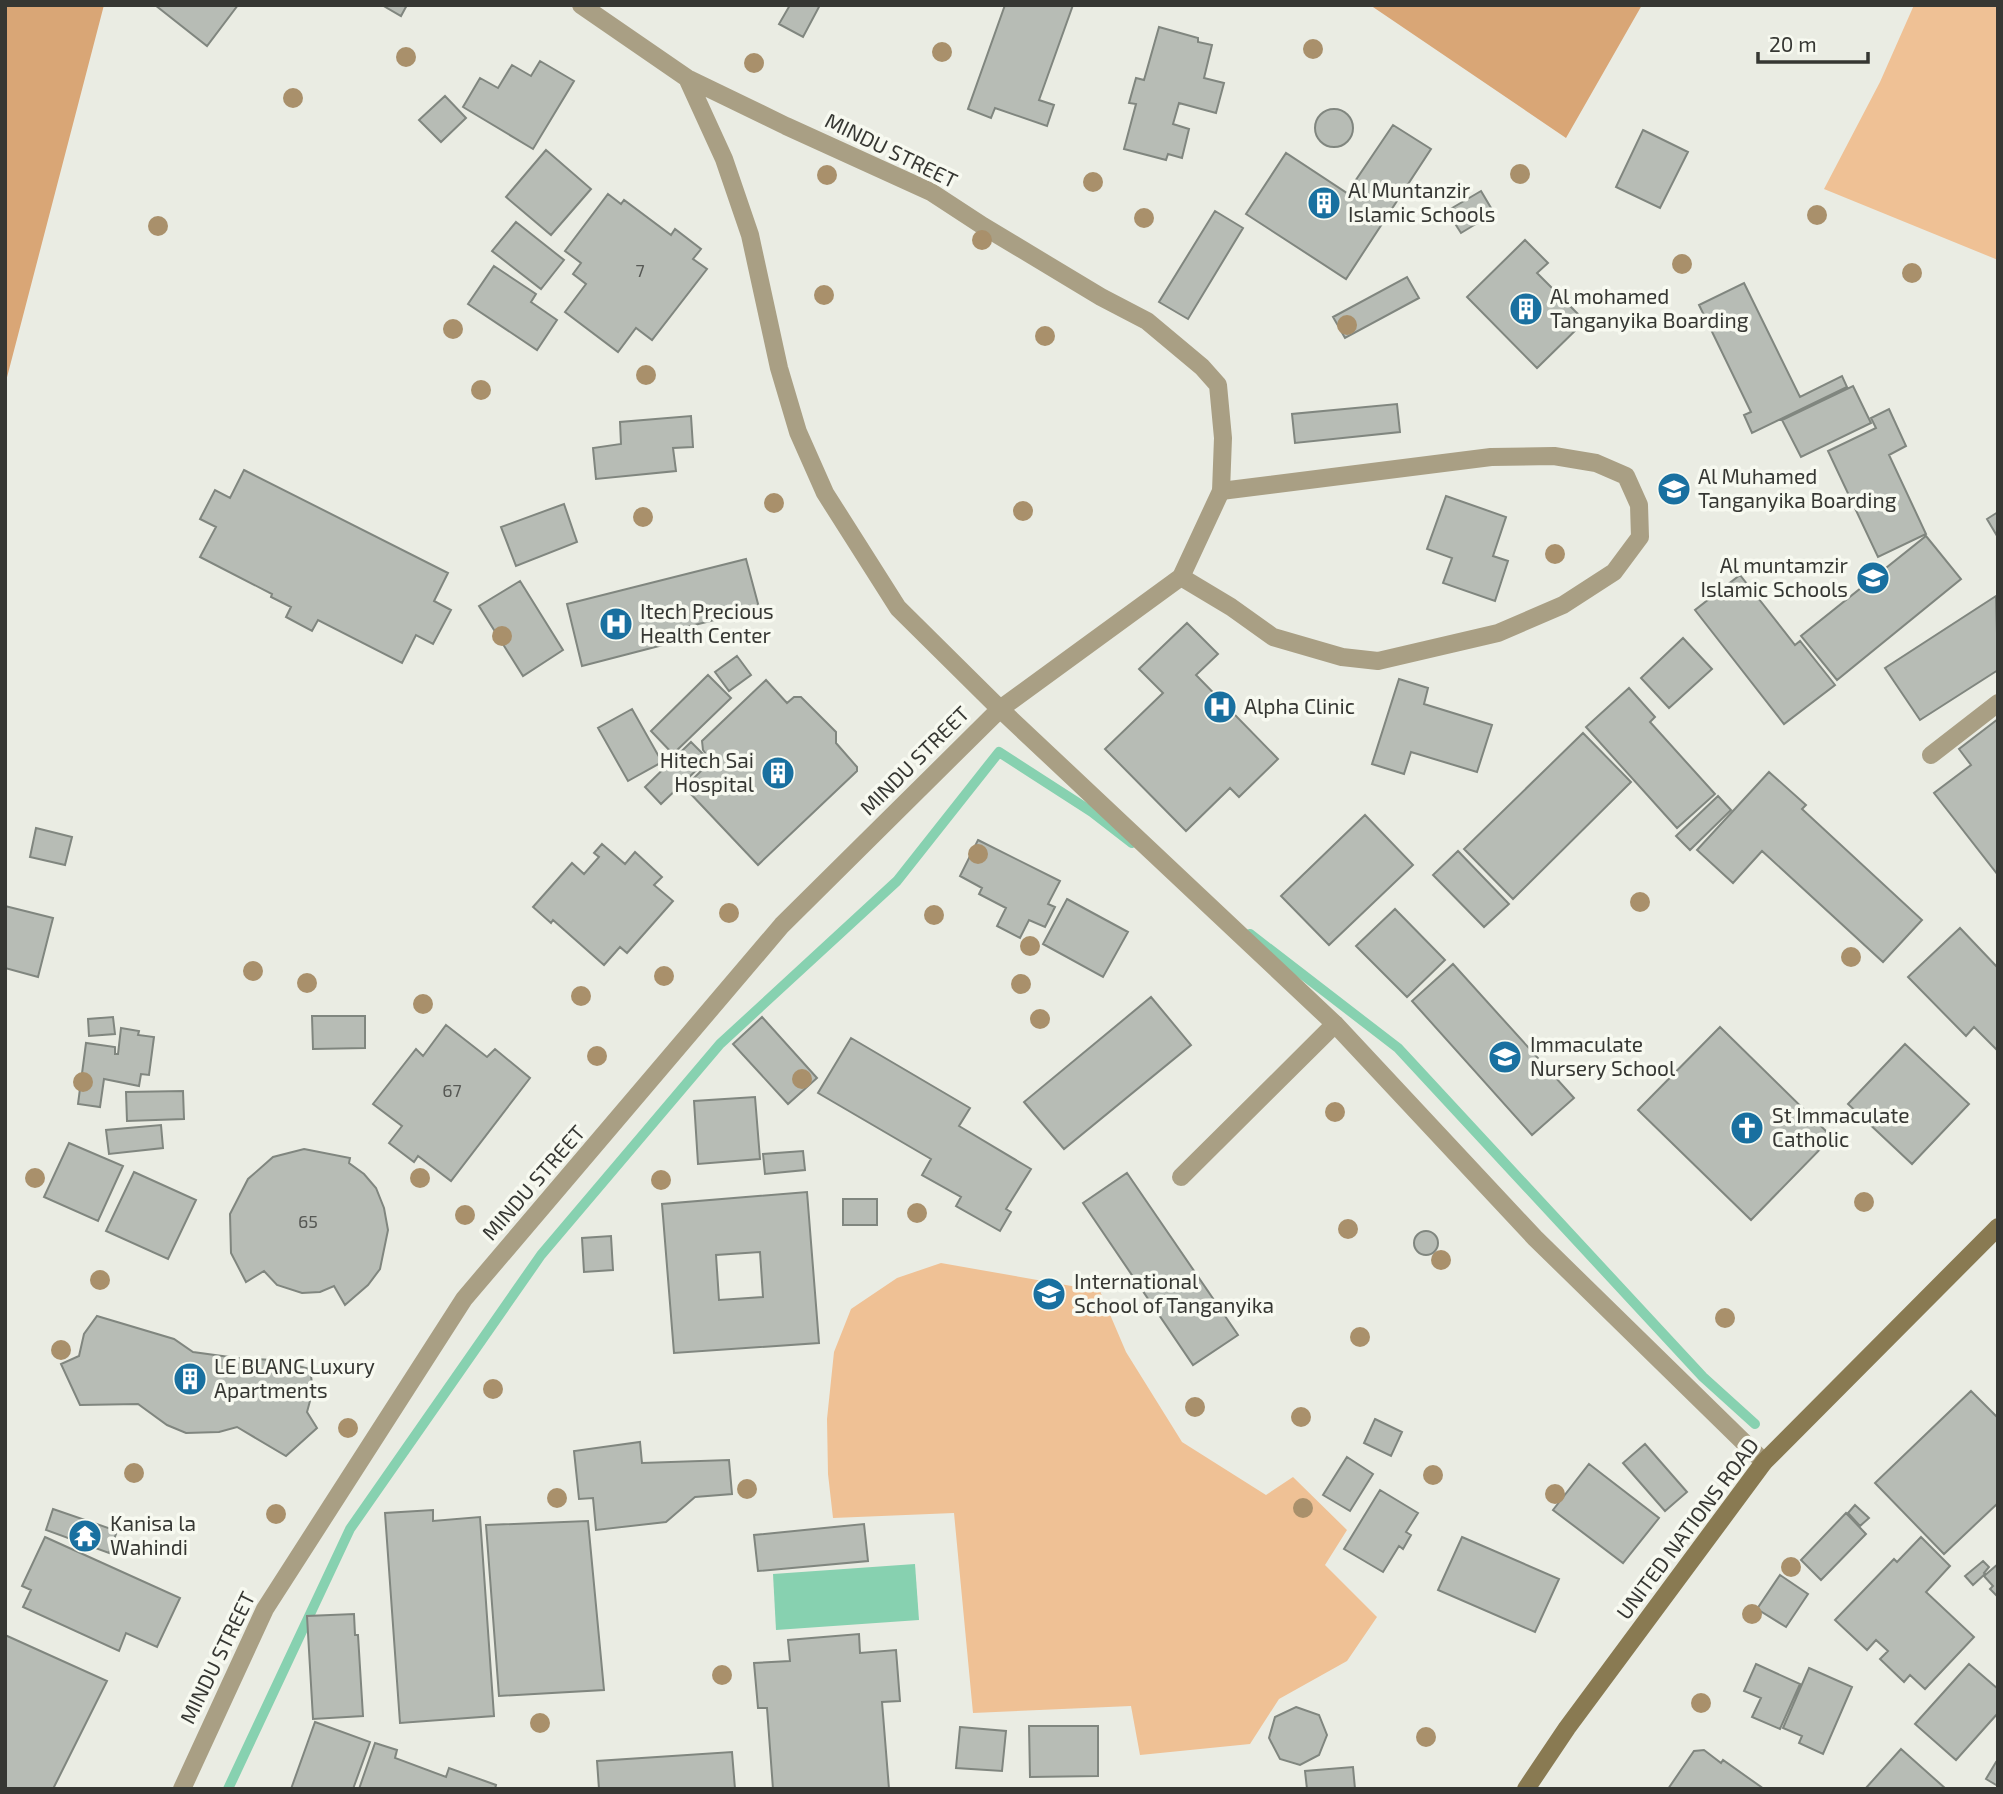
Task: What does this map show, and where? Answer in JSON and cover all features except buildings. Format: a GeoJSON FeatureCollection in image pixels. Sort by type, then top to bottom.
{"type":"FeatureCollection","features":[{"type":"Feature","properties":{"kind":"street","name":"MINDU STREET"},"geometry":{"type":"LineString","coordinates":[[182,1789],[265,1609],[464,1299],[782,925],[1000,709],[1181,577],[1221,491],[1223,438],[1219,385],[1202,367],[1147,321],[1101,298],[931,192],[786,127],[687,78],[582,5]]}},
{"type":"Feature","properties":{"kind":"street"},"geometry":{"type":"LineString","coordinates":[[687,78],[724,159],[750,235],[783,381],[798,432],[825,493],[898,608],[1000,709],[1335,1024],[1535,1238],[1764,1462]]}},
{"type":"Feature","properties":{"kind":"street"},"geometry":{"type":"LineString","coordinates":[[1181,577],[1231,607],[1273,637],[1342,657],[1378,661],[1498,633],[1563,605],[1614,572],[1640,537],[1639,505],[1626,476],[1596,463],[1553,457],[1492,457],[1221,491]]}},
{"type":"Feature","properties":{"kind":"street"},"geometry":{"type":"LineString","coordinates":[[1931,755],[1998,703]]}},
{"type":"Feature","properties":{"kind":"street"},"geometry":{"type":"LineString","coordinates":[[1181,1177],[1335,1024]]}},
{"type":"Feature","properties":{"kind":"street","name":"UNITED NATIONS ROAD"},"geometry":{"type":"LineString","coordinates":[[1526,1789],[1567,1728],[1764,1462],[1998,1227]]}},
{"type":"Feature","properties":{"kind":"shaded area"},"geometry":{"type":"Polygon","coordinates":[[[5,5],[104,5],[5,385],[5,5]]]}},
{"type":"Feature","properties":{"kind":"shaded area"},"geometry":{"type":"Polygon","coordinates":[[[1370,5],[1642,5],[1566,138],[1370,5]]]}},
{"type":"Feature","properties":{"kind":"shaded area"},"geometry":{"type":"Polygon","coordinates":[[[1914,5],[1998,5],[1998,260],[1824,189],[1880,82],[1914,5]]]}},
{"type":"Feature","properties":{"kind":"shaded area"},"geometry":{"type":"Polygon","coordinates":[[[941,1263],[1100,1291],[1126,1352],[1182,1442],[1266,1495],[1293,1477],[1347,1530],[1325,1565],[1377,1617],[1347,1661],[1279,1699],[1250,1744],[1140,1755],[1131,1706],[973,1713],[954,1513],[833,1518],[828,1474],[827,1419],[834,1352],[851,1309],[897,1278],[941,1263]]]}},
{"type":"Feature","properties":{"kind":"shaded area"},"geometry":{"type":"Polygon","coordinates":[[[915,1564],[919,1620],[776,1630],[773,1574],[915,1564]]]}},
{"type":"Feature","properties":{"kind":"waterway"},"geometry":{"type":"LineString","coordinates":[[228,1789],[350,1529],[541,1255],[720,1044],[897,881],[999,752],[1092,812],[1132,843]]}},
{"type":"Feature","properties":{"kind":"waterway"},"geometry":{"type":"LineString","coordinates":[[1250,934],[1398,1048],[1703,1377],[1755,1424]]}},
{"type":"Feature","properties":{"kind":"place","name":"Al Muntanzir Islamic Schools"},"geometry":{"type":"Point","coordinates":[1324,203]}},
{"type":"Feature","properties":{"kind":"place","name":"Al mohamed Tanganyika Boarding"},"geometry":{"type":"Point","coordinates":[1526,309]}},
{"type":"Feature","properties":{"kind":"place","name":"Al Muhamed Tanganyika Boarding"},"geometry":{"type":"Point","coordinates":[1674,489]}},
{"type":"Feature","properties":{"kind":"place","name":"Al muntamzir Islamic Schools"},"geometry":{"type":"Point","coordinates":[1873,578]}},
{"type":"Feature","properties":{"kind":"place","name":"Itech Precious Health Center"},"geometry":{"type":"Point","coordinates":[616,624]}},
{"type":"Feature","properties":{"kind":"place","name":"Alpha Clinic"},"geometry":{"type":"Point","coordinates":[1220,707]}},
{"type":"Feature","properties":{"kind":"place","name":"Hitech Sai Hospital"},"geometry":{"type":"Point","coordinates":[778,773]}},
{"type":"Feature","properties":{"kind":"place","name":"Immaculate Nursery School"},"geometry":{"type":"Point","coordinates":[1505,1057]}},
{"type":"Feature","properties":{"kind":"place","name":"St Immaculate Catholic"},"geometry":{"type":"Point","coordinates":[1747,1128]}},
{"type":"Feature","properties":{"kind":"place","name":"International School of Tanganyika"},"geometry":{"type":"Point","coordinates":[1049,1294]}},
{"type":"Feature","properties":{"kind":"place","name":"LE BLANC Luxury Apartments"},"geometry":{"type":"Point","coordinates":[190,1379]}},
{"type":"Feature","properties":{"kind":"place","name":"Kanisa la Wahindi"},"geometry":{"type":"Point","coordinates":[85,1536]}}]}
